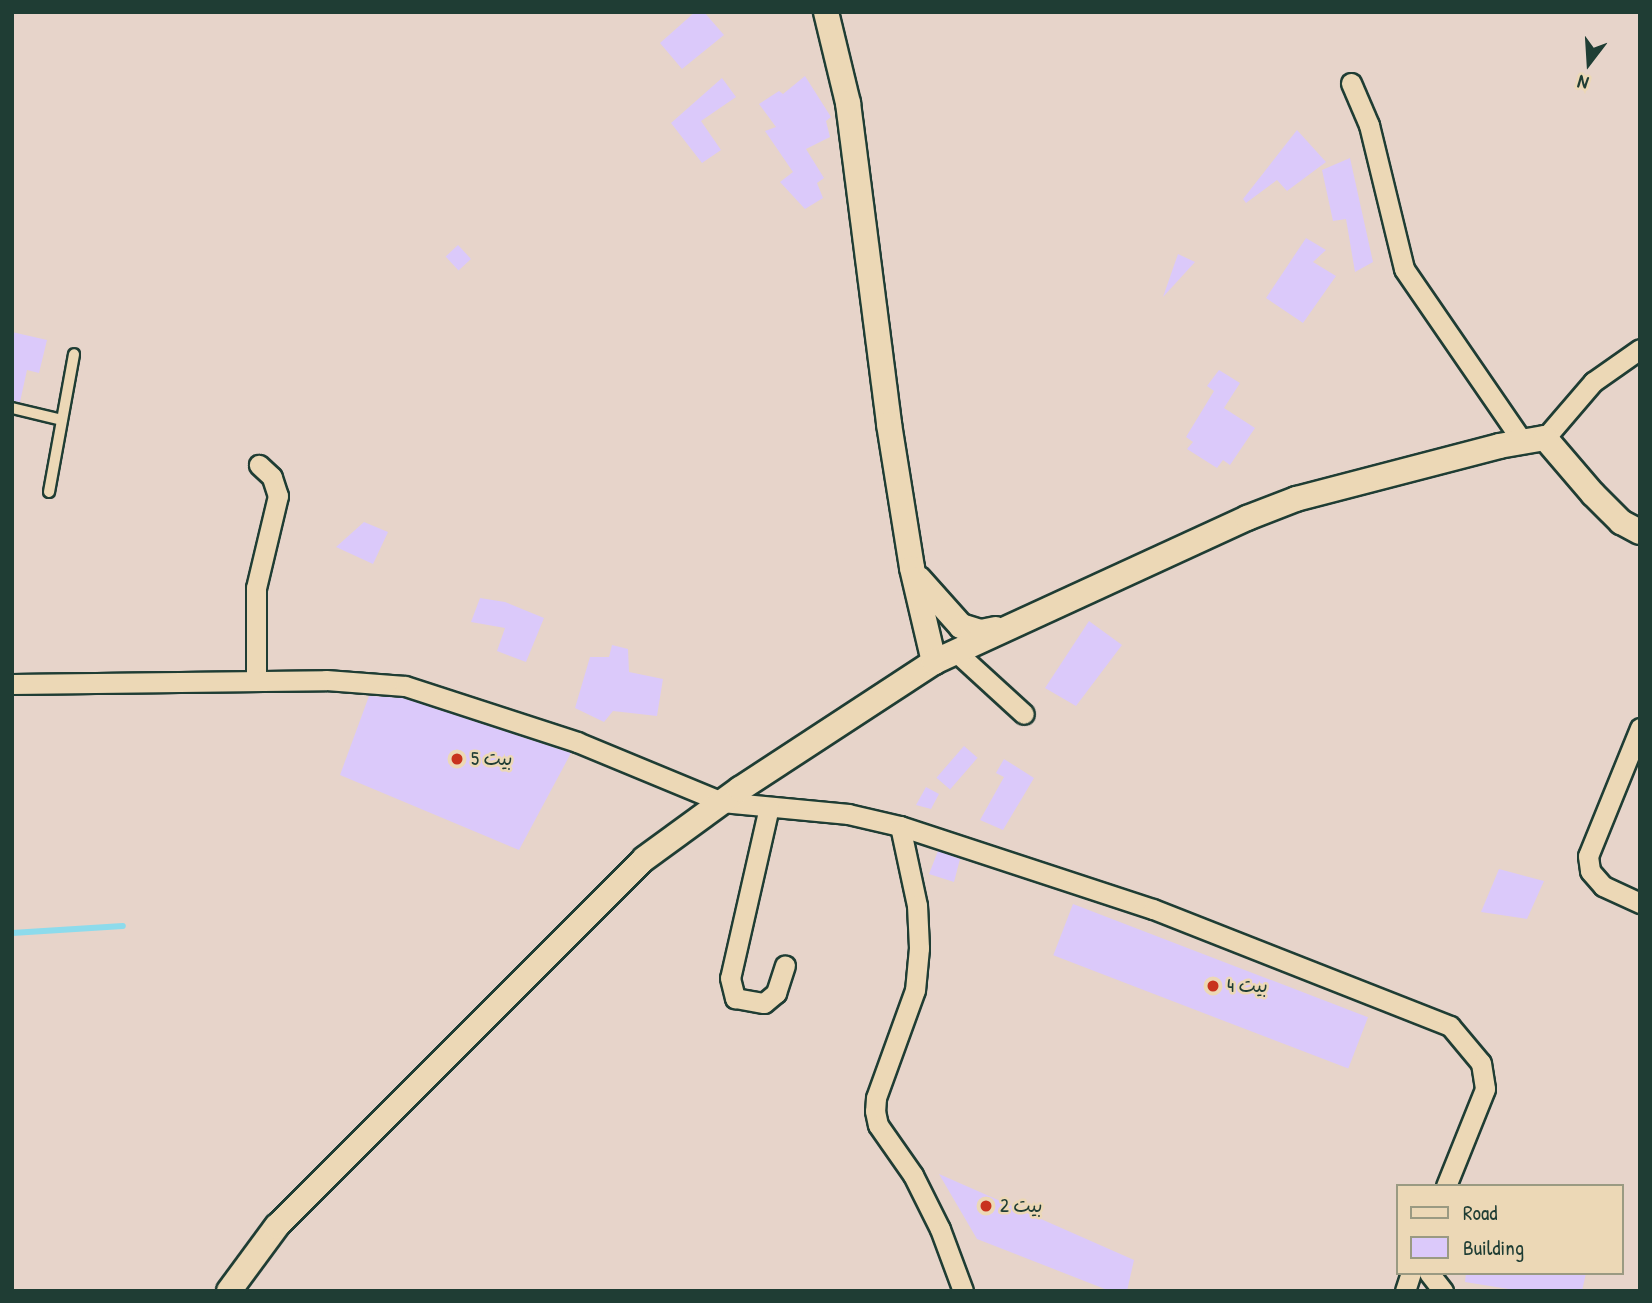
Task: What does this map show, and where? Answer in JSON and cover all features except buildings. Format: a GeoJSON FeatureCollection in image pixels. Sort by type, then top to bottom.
{"type":"FeatureCollection","features":[{"type":"Feature","properties":{"kind":"street"},"geometry":{"type":"LineString","coordinates":[[826,12],[856,149],[911,562],[945,656],[1024,714]]}},
{"type":"Feature","properties":{"kind":"street"},"geometry":{"type":"LineString","coordinates":[[1351,83],[1369,125],[1404,269],[1534,440],[1637,534]]}},
{"type":"Feature","properties":{"kind":"street"},"geometry":{"type":"LineString","coordinates":[[229,1291],[277,1226],[643,859],[722,802],[945,656],[1000,629],[1296,499],[1534,440],[1593,382],[1640,349]]}},
{"type":"Feature","properties":{"kind":"street"},"geometry":{"type":"LineString","coordinates":[[256,681],[256,588],[278,496],[272,477],[259,464]]}},
{"type":"Feature","properties":{"kind":"street"},"geometry":{"type":"LineString","coordinates":[[911,562],[924,589],[961,626],[981,632],[1000,629]]}},
{"type":"Feature","properties":{"kind":"street"},"geometry":{"type":"LineString","coordinates":[[12,684],[256,681],[405,686],[577,742],[722,802],[848,814],[900,825],[1153,909],[1450,1026],[1481,1063],[1485,1089],[1447,1184]]}},
{"type":"Feature","properties":{"kind":"street"},"geometry":{"type":"LineString","coordinates":[[1640,728],[1588,856],[1590,871],[1602,886],[1640,903]]}},
{"type":"Feature","properties":{"kind":"street"},"geometry":{"type":"LineString","coordinates":[[769,807],[730,978],[735,998],[764,1003],[776,993],[785,965]]}},
{"type":"Feature","properties":{"kind":"street"},"geometry":{"type":"LineString","coordinates":[[900,825],[916,905],[919,948],[915,990],[876,1098],[875,1111],[878,1125],[913,1175],[940,1229],[963,1291]]}},
{"type":"Feature","properties":{"kind":"street"},"geometry":{"type":"LineString","coordinates":[[1431,1275],[1443,1291]]}},
{"type":"Feature","properties":{"kind":"lane"},"geometry":{"type":"LineString","coordinates":[[49,492],[74,354]]}},
{"type":"Feature","properties":{"kind":"lane"},"geometry":{"type":"LineString","coordinates":[[12,408],[62,420]]}},
{"type":"Feature","properties":{"kind":"waterway"},"geometry":{"type":"LineString","coordinates":[[12,933],[123,926]]}},
{"type":"Feature","properties":{"kind":"place","name":"بيت 5"},"geometry":{"type":"Point","coordinates":[457,759]}},
{"type":"Feature","properties":{"kind":"place","name":"بيت 4"},"geometry":{"type":"Point","coordinates":[1213,986]}},
{"type":"Feature","properties":{"kind":"place","name":"بيت 2"},"geometry":{"type":"Point","coordinates":[986,1206]}}]}
